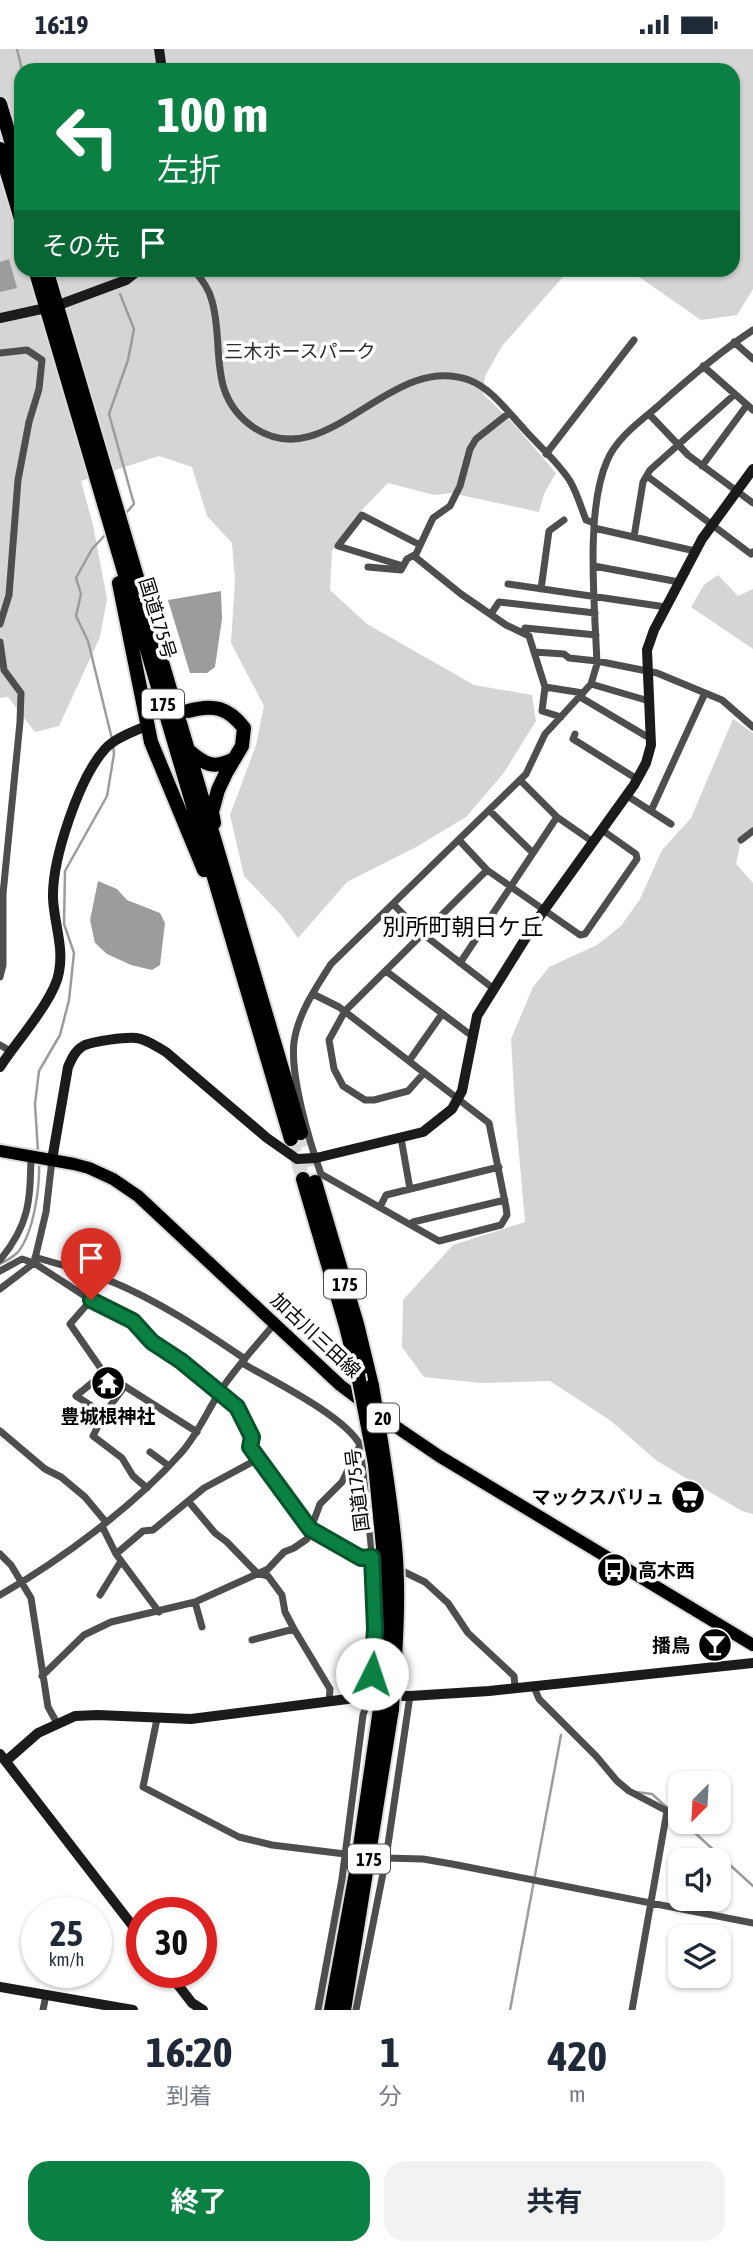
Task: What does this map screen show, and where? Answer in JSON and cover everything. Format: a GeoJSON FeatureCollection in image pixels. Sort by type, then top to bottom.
{"type":"FeatureCollection","features":[{"type":"Feature","properties":{"kind":"highway"},"geometry":{"type":"LineString","coordinates":[[0,104],[14,151]]}},
{"type":"Feature","properties":{"kind":"highway"},"geometry":{"type":"LineString","coordinates":[[0,149],[14,196]]}},
{"type":"Feature","properties":{"kind":"highway","name":"国道175号"},"geometry":{"type":"LineString","coordinates":[[38,277],[51,307],[188,750],[296,1136],[225,915],[108,520],[51,307],[47,277]]}},
{"type":"Feature","properties":{"kind":"highway"},"geometry":{"type":"LineString","coordinates":[[108,520],[112,550],[153,723],[213,898],[225,915]]}},
{"type":"Feature","properties":{"kind":"highway"},"geometry":{"type":"LineString","coordinates":[[188,711],[220,707],[235,716],[244,728],[242,746],[226,773],[212,812],[222,870]]}},
{"type":"Feature","properties":{"kind":"highway"},"geometry":{"type":"LineString","coordinates":[[188,750],[202,763],[212,765],[226,764],[236,758]]}},
{"type":"Feature","properties":{"kind":"highway","name":"国道175号"},"geometry":{"type":"LineString","coordinates":[[331,2010],[386,1709],[386,1624],[383,1547],[375,1464],[358,1375],[309,1181],[357,1324],[372,1386],[395,1548],[397,1626],[386,1709],[344,2010]]}},
{"type":"Feature","properties":{"kind":"main road","name":"加古川三田線"},"geometry":{"type":"LineString","coordinates":[[0,1151],[89,1168],[113,1179],[138,1196],[340,1385],[399,1429],[439,1456],[753,1645]]}},
{"type":"Feature","properties":{"kind":"street"},"geometry":{"type":"LineString","coordinates":[[0,318],[51,307],[131,277]]}},
{"type":"Feature","properties":{"kind":"street"},"geometry":{"type":"LineString","coordinates":[[200,277],[212,298],[221,383],[241,417],[255,428],[271,436],[290,439],[310,437],[327,431],[418,378],[435,375],[468,380],[481,386],[509,413],[569,480],[586,520],[594,526],[695,551]]}},
{"type":"Feature","properties":{"kind":"street"},"geometry":{"type":"LineString","coordinates":[[313,994],[345,1011],[491,1126],[507,1215],[501,1225],[439,1241],[321,1174],[295,1067],[294,1043],[298,1024],[313,994],[331,964],[526,774],[545,734],[591,684],[597,661],[594,526],[607,461],[615,446],[649,414],[703,366],[753,330]]}},
{"type":"Feature","properties":{"kind":"street"},"geometry":{"type":"LineString","coordinates":[[546,454],[634,340]]}},
{"type":"Feature","properties":{"kind":"street"},"geometry":{"type":"LineString","coordinates":[[734,342],[753,359]]}},
{"type":"Feature","properties":{"kind":"street"},"geometry":{"type":"LineString","coordinates":[[0,353],[27,350],[42,360],[39,389],[29,422],[18,479],[9,595],[0,624]]}},
{"type":"Feature","properties":{"kind":"street"},"geometry":{"type":"LineString","coordinates":[[702,466],[750,408],[703,366]]}},
{"type":"Feature","properties":{"kind":"street"},"geometry":{"type":"LineString","coordinates":[[634,537],[643,482],[650,470],[735,394]]}},
{"type":"Feature","properties":{"kind":"street"},"geometry":{"type":"LineString","coordinates":[[368,567],[401,570],[407,559],[414,556],[433,518],[450,506],[460,486],[475,439],[509,413]]}},
{"type":"Feature","properties":{"kind":"street"},"geometry":{"type":"LineString","coordinates":[[649,414],[677,446],[753,503]]}},
{"type":"Feature","properties":{"kind":"street"},"geometry":{"type":"LineString","coordinates":[[0,1260],[22,1230],[40,1157],[68,1066],[74,1054],[85,1045],[135,1038],[148,1041],[166,1052],[267,1138],[297,1159],[316,1158],[423,1132],[452,1109],[466,1079],[477,1016],[545,910],[646,763],[651,745],[647,650],[695,551],[753,469]]}},
{"type":"Feature","properties":{"kind":"street"},"geometry":{"type":"LineString","coordinates":[[647,476],[711,526],[751,554],[753,552]]}},
{"type":"Feature","properties":{"kind":"street"},"geometry":{"type":"LineString","coordinates":[[403,566],[338,546],[362,515],[420,545]]}},
{"type":"Feature","properties":{"kind":"street"},"geometry":{"type":"LineString","coordinates":[[541,589],[549,531],[564,520]]}},
{"type":"Feature","properties":{"kind":"street"},"geometry":{"type":"LineString","coordinates":[[414,556],[422,565],[491,614],[528,636],[545,687],[542,711],[561,717]]}},
{"type":"Feature","properties":{"kind":"street"},"geometry":{"type":"LineString","coordinates":[[594,566],[679,582]]}},
{"type":"Feature","properties":{"kind":"street"},"geometry":{"type":"LineString","coordinates":[[508,584],[666,607]]}},
{"type":"Feature","properties":{"kind":"street"},"geometry":{"type":"LineString","coordinates":[[491,614],[499,602],[595,613]]}},
{"type":"Feature","properties":{"kind":"street"},"geometry":{"type":"LineString","coordinates":[[523,633],[525,628],[596,635]]}},
{"type":"Feature","properties":{"kind":"street"},"geometry":{"type":"LineString","coordinates":[[0,642],[4,670],[21,693],[3,894],[3,965],[0,977]]}},
{"type":"Feature","properties":{"kind":"street"},"geometry":{"type":"LineString","coordinates":[[534,652],[564,654],[569,658],[657,673],[722,700],[753,727]]}},
{"type":"Feature","properties":{"kind":"street"},"geometry":{"type":"LineString","coordinates":[[591,684],[649,701]]}},
{"type":"Feature","properties":{"kind":"street"},"geometry":{"type":"LineString","coordinates":[[545,687],[582,695],[650,736]]}},
{"type":"Feature","properties":{"kind":"street"},"geometry":{"type":"LineString","coordinates":[[651,811],[705,693]]}},
{"type":"Feature","properties":{"kind":"street"},"geometry":{"type":"LineString","coordinates":[[0,1067],[5,1048],[48,997],[59,975],[61,956],[53,897],[55,870],[64,835],[90,770],[106,747],[153,723]]}},
{"type":"Feature","properties":{"kind":"street"},"geometry":{"type":"LineString","coordinates":[[575,734],[573,739],[637,779]]}},
{"type":"Feature","properties":{"kind":"street"},"geometry":{"type":"LineString","coordinates":[[520,780],[557,817],[593,842]]}},
{"type":"Feature","properties":{"kind":"street"},"geometry":{"type":"LineString","coordinates":[[626,795],[671,824]]}},
{"type":"Feature","properties":{"kind":"street"},"geometry":{"type":"LineString","coordinates":[[489,810],[533,853]]}},
{"type":"Feature","properties":{"kind":"street"},"geometry":{"type":"LineString","coordinates":[[460,963],[557,817]]}},
{"type":"Feature","properties":{"kind":"street"},"geometry":{"type":"LineString","coordinates":[[459,840],[487,870],[580,935],[585,935],[637,859],[636,854],[602,830]]}},
{"type":"Feature","properties":{"kind":"street"},"geometry":{"type":"LineString","coordinates":[[741,840],[753,831]]}},
{"type":"Feature","properties":{"kind":"street"},"geometry":{"type":"LineString","coordinates":[[424,1073],[408,1091],[365,1100],[344,1086],[334,1069],[329,1040],[345,1011],[487,870]]}},
{"type":"Feature","properties":{"kind":"street"},"geometry":{"type":"LineString","coordinates":[[393,904],[423,934],[494,989]]}},
{"type":"Feature","properties":{"kind":"street"},"geometry":{"type":"LineString","coordinates":[[386,971],[468,1033],[474,1034]]}},
{"type":"Feature","properties":{"kind":"street"},"geometry":{"type":"LineString","coordinates":[[408,1061],[442,1014]]}},
{"type":"Feature","properties":{"kind":"street"},"geometry":{"type":"LineString","coordinates":[[401,1138],[410,1189]]}},
{"type":"Feature","properties":{"kind":"street"},"geometry":{"type":"LineString","coordinates":[[0,1289],[34,1260],[47,1212],[40,1157]]}},
{"type":"Feature","properties":{"kind":"street"},"geometry":{"type":"LineString","coordinates":[[380,1207],[386,1195],[499,1167]]}},
{"type":"Feature","properties":{"kind":"street"},"geometry":{"type":"LineString","coordinates":[[411,1225],[413,1222],[505,1200]]}},
{"type":"Feature","properties":{"kind":"street"},"geometry":{"type":"LineString","coordinates":[[0,1271],[22,1259],[34,1260],[106,1279],[144,1297],[186,1319],[243,1361],[317,1408],[355,1435],[360,1445],[372,1557],[375,1629],[371,1696],[363,1715],[345,1854],[318,2010]]}},
{"type":"Feature","properties":{"kind":"street"},"geometry":{"type":"LineString","coordinates":[[34,1260],[91,1300],[133,1321],[152,1342],[237,1407],[252,1437],[250,1447],[310,1529],[361,1558],[372,1557],[425,1583],[448,1603],[468,1633],[514,1675],[515,1687]]}},
{"type":"Feature","properties":{"kind":"street"},"geometry":{"type":"LineString","coordinates":[[91,1300],[70,1324],[104,1373],[197,1432]]}},
{"type":"Feature","properties":{"kind":"street"},"geometry":{"type":"LineString","coordinates":[[0,1595],[23,1582],[147,1488],[197,1432],[220,1392],[275,1323]]}},
{"type":"Feature","properties":{"kind":"street"},"geometry":{"type":"LineString","coordinates":[[104,1373],[76,1396],[104,1414]]}},
{"type":"Feature","properties":{"kind":"street"},"geometry":{"type":"LineString","coordinates":[[125,1386],[104,1414],[93,1436],[122,1458],[133,1476],[147,1488]]}},
{"type":"Feature","properties":{"kind":"street"},"geometry":{"type":"LineString","coordinates":[[42,1676],[84,1635],[111,1622],[195,1602],[268,1569],[284,1552],[307,1539],[320,1504],[342,1482],[371,1426]]}},
{"type":"Feature","properties":{"kind":"street"},"geometry":{"type":"LineString","coordinates":[[0,1431],[45,1469],[61,1477],[85,1497],[104,1523],[121,1561],[159,1612]]}},
{"type":"Feature","properties":{"kind":"street"},"geometry":{"type":"LineString","coordinates":[[150,1452],[169,1466]]}},
{"type":"Feature","properties":{"kind":"street"},"geometry":{"type":"LineString","coordinates":[[116,1553],[143,1531],[153,1530],[204,1488],[258,1459]]}},
{"type":"Feature","properties":{"kind":"street"},"geometry":{"type":"LineString","coordinates":[[189,1502],[215,1533],[257,1573],[268,1576],[282,1595],[285,1612],[330,1689],[329,1702]]}},
{"type":"Feature","properties":{"kind":"street"},"geometry":{"type":"LineString","coordinates":[[0,1554],[23,1582],[31,1598],[48,1707],[57,1723]]}},
{"type":"Feature","properties":{"kind":"street"},"geometry":{"type":"LineString","coordinates":[[100,1595],[121,1561]]}},
{"type":"Feature","properties":{"kind":"street"},"geometry":{"type":"LineString","coordinates":[[195,1602],[202,1627]]}},
{"type":"Feature","properties":{"kind":"street"},"geometry":{"type":"LineString","coordinates":[[252,1640],[294,1629]]}},
{"type":"Feature","properties":{"kind":"street"},"geometry":{"type":"LineString","coordinates":[[126,1918],[2,1760],[38,1733],[57,1723],[75,1716],[157,1719],[229,1715],[371,1696],[410,1696],[534,1687],[753,1663]]}},
{"type":"Feature","properties":{"kind":"street"},"geometry":{"type":"LineString","coordinates":[[534,1687],[539,1699],[617,1781],[629,1791],[667,1811],[632,2010]]}},
{"type":"Feature","properties":{"kind":"street"},"geometry":{"type":"LineString","coordinates":[[356,2010],[385,1858],[410,1696]]}},
{"type":"Feature","properties":{"kind":"street"},"geometry":{"type":"LineString","coordinates":[[157,1719],[143,1787],[239,1837],[272,1845],[345,1854]]}},
{"type":"Feature","properties":{"kind":"street"},"geometry":{"type":"LineString","coordinates":[[385,1858],[423,1859],[452,1864],[753,1923]]}},
{"type":"Feature","properties":{"kind":"street"},"geometry":{"type":"LineString","coordinates":[[0,1987],[133,2010]]}},
{"type":"Feature","properties":{"kind":"street"},"geometry":{"type":"LineString","coordinates":[[178,1988],[189,2007],[203,2010]]}},
{"type":"Feature","properties":{"kind":"street"},"geometry":{"type":"LineString","coordinates":[[43,2010],[46,1995]]}},
{"type":"Feature","properties":{"kind":"green space","name":"三木ホースパーク"},"geometry":{"type":"Polygon","coordinates":[[[0,49],[753,49],[753,289],[737,315],[701,320],[639,277],[740,277],[740,63],[14,63],[14,277],[563,277],[502,346],[485,376],[483,394],[512,422],[556,473],[544,494],[539,512],[451,493],[434,495],[388,483],[361,511],[332,551],[330,590],[367,624],[474,685],[532,695],[536,721],[503,774],[466,817],[418,846],[347,882],[298,938],[281,915],[244,876],[230,815],[256,745],[264,706],[231,643],[235,580],[232,543],[207,516],[192,467],[159,456],[81,481],[93,525],[107,599],[100,637],[59,726],[35,732],[8,697],[0,698],[0,49]]]}},
{"type":"Feature","properties":{"kind":"green space"},"geometry":{"type":"Polygon","coordinates":[[[718,575],[738,596],[753,589],[753,649],[691,607],[704,585],[718,575]]]}},
{"type":"Feature","properties":{"kind":"green space"},"geometry":{"type":"Polygon","coordinates":[[[733,719],[753,733],[753,828],[741,840],[736,864],[753,883],[753,1514],[742,1511],[657,1461],[611,1421],[550,1381],[481,1383],[424,1377],[402,1347],[403,1300],[453,1245],[525,1222],[511,1039],[533,987],[549,967],[597,945],[621,926],[640,899],[662,850],[691,818],[733,719]]]}},
{"type":"Feature","properties":{"kind":"shaded area"},"geometry":{"type":"Polygon","coordinates":[[[9,259],[17,288],[0,292],[0,262],[9,259]]]}},
{"type":"Feature","properties":{"kind":"shaded area"},"geometry":{"type":"Polygon","coordinates":[[[221,591],[222,619],[215,667],[207,673],[190,673],[168,600],[221,591]]]}},
{"type":"Feature","properties":{"kind":"shaded area"},"geometry":{"type":"Polygon","coordinates":[[[98,881],[117,889],[127,900],[160,913],[165,923],[160,965],[152,970],[131,965],[107,954],[95,943],[90,920],[98,881]]]}},
{"type":"Feature","properties":{"kind":"waterway"},"geometry":{"type":"LineString","coordinates":[[17,49],[20,63]]}},
{"type":"Feature","properties":{"kind":"waterway"},"geometry":{"type":"LineString","coordinates":[[120,294],[134,329],[128,360],[109,414],[134,504],[125,514]]}},
{"type":"Feature","properties":{"kind":"waterway"},"geometry":{"type":"LineString","coordinates":[[106,534],[92,549],[76,578],[81,594],[76,616],[88,641],[112,739]]}},
{"type":"Feature","properties":{"kind":"waterway"},"geometry":{"type":"LineString","coordinates":[[38,1152],[35,1104],[39,1071],[60,1035],[69,1000],[74,953],[64,924],[65,871],[107,796],[113,745]]}},
{"type":"Feature","properties":{"kind":"waterway"},"geometry":{"type":"LineString","coordinates":[[0,1264],[18,1252],[28,1233],[37,1196],[39,1162]]}},
{"type":"Feature","properties":{"kind":"waterway"},"geometry":{"type":"LineString","coordinates":[[510,2010],[561,1735]]}},
{"type":"Feature","properties":{"kind":"waterway"},"geometry":{"type":"LineString","coordinates":[[636,1792],[652,1794],[668,1808]]}},
{"type":"Feature","properties":{"kind":"waterway"},"geometry":{"type":"LineString","coordinates":[[696,1834],[753,1886]]}},
{"type":"Feature","properties":{"kind":"tunnel"},"geometry":{"type":"LineString","coordinates":[[301,1133],[315,1182]]}},
{"type":"Feature","properties":{"kind":"tunnel"},"geometry":{"type":"LineString","coordinates":[[291,1139],[303,1179]]}},
{"type":"Feature","properties":{"kind":"place","name":"豊城根神社"},"geometry":{"type":"Point","coordinates":[108,1383]}},
{"type":"Feature","properties":{"kind":"place","name":"マックスバリュ"},"geometry":{"type":"Point","coordinates":[688,1497]}},
{"type":"Feature","properties":{"kind":"place","name":"高木西"},"geometry":{"type":"Point","coordinates":[614,1570]}},
{"type":"Feature","properties":{"kind":"place","name":"播鳥"},"geometry":{"type":"Point","coordinates":[715,1645]}},
{"type":"Feature","properties":{"kind":"district","name":"別所町朝日ケ丘"},"geometry":{"type":"Point","coordinates":[463,927]}},
{"type":"Feature","properties":{"kind":"route"},"geometry":{"type":"LineString","coordinates":[[91,1300],[133,1321],[152,1342],[181,1361],[237,1407],[252,1437],[250,1447],[310,1529],[361,1558],[372,1557],[375,1629],[372,1674]]}}]}
